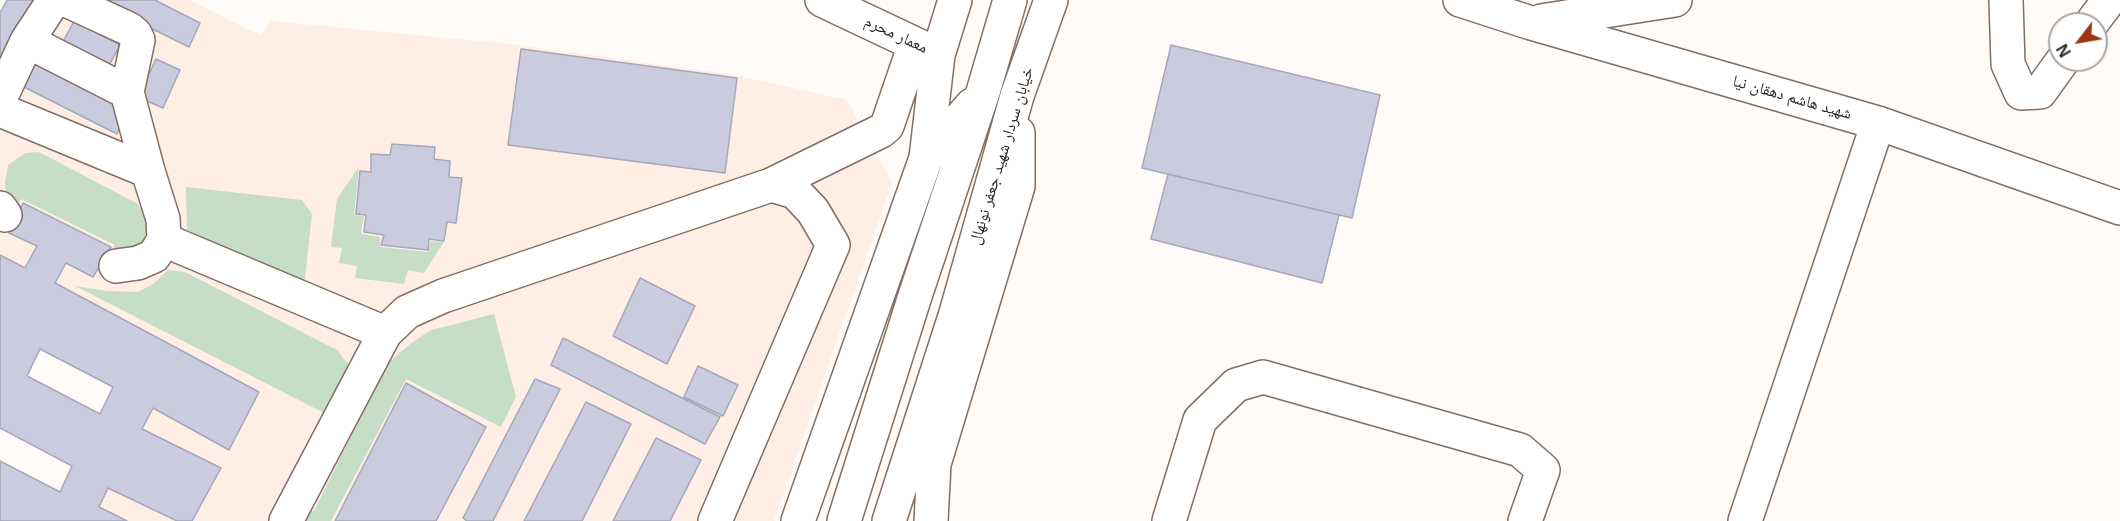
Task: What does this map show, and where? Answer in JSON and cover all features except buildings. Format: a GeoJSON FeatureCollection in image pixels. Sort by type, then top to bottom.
{"type":"FeatureCollection","features":[{"type":"Feature","properties":{"kind":"street"},"geometry":{"type":"LineString","coordinates":[[0,99],[27,41],[54,0]]}},
{"type":"Feature","properties":{"kind":"street"},"geometry":{"type":"LineString","coordinates":[[66,0],[129,29],[138,40],[127,92],[163,219],[164,240],[154,256],[138,263],[116,266]]}},
{"type":"Feature","properties":{"kind":"street","name":"معمار محرم"},"geometry":{"type":"LineString","coordinates":[[822,0],[927,50]]}},
{"type":"Feature","properties":{"kind":"street"},"geometry":{"type":"LineString","coordinates":[[286,521],[385,333],[407,312],[443,296],[771,185],[881,131],[887,126],[955,0]]}},
{"type":"Feature","properties":{"kind":"street"},"geometry":{"type":"LineString","coordinates":[[844,521],[915,296],[983,92],[1010,0]]}},
{"type":"Feature","properties":{"kind":"street","name":"خیابان سردار شهید جعفر نونهال"},"geometry":{"type":"LineString","coordinates":[[889,521],[956,314],[1017,96],[1051,0]]}},
{"type":"Feature","properties":{"kind":"street","name":"شهید هاشم دهقان نیا"},"geometry":{"type":"LineString","coordinates":[[1460,0],[1531,23],[1878,123],[2120,208]]}},
{"type":"Feature","properties":{"kind":"street"},"geometry":{"type":"LineString","coordinates":[[1531,23],[1675,0]]}},
{"type":"Feature","properties":{"kind":"street"},"geometry":{"type":"LineString","coordinates":[[2006,0],[2008,64],[2021,93],[2040,92],[2054,72]]}},
{"type":"Feature","properties":{"kind":"street"},"geometry":{"type":"LineString","coordinates":[[27,41],[127,92]]}},
{"type":"Feature","properties":{"kind":"street"},"geometry":{"type":"LineString","coordinates":[[798,521],[926,158],[927,50]]}},
{"type":"Feature","properties":{"kind":"street"},"geometry":{"type":"LineString","coordinates":[[926,158],[983,92]]}},
{"type":"Feature","properties":{"kind":"street"},"geometry":{"type":"LineString","coordinates":[[931,521],[934,464],[1018,186],[1017,96]]}},
{"type":"Feature","properties":{"kind":"street"},"geometry":{"type":"LineString","coordinates":[[0,110],[148,171]]}},
{"type":"Feature","properties":{"kind":"street"},"geometry":{"type":"LineString","coordinates":[[1745,521],[1878,123]]}},
{"type":"Feature","properties":{"kind":"street"},"geometry":{"type":"LineString","coordinates":[[715,521],[833,246],[813,211],[795,192],[771,185]]}},
{"type":"Feature","properties":{"kind":"street"},"geometry":{"type":"LineString","coordinates":[[164,240],[385,333]]}},
{"type":"Feature","properties":{"kind":"street"},"geometry":{"type":"LineString","coordinates":[[1169,521],[1200,420],[1236,386],[1263,377],[1520,450],[1543,470],[1525,521]]}},
{"type":"Feature","properties":{"kind":"street"},"geometry":{"type":"LineString","coordinates":[[922,521],[933,475]]}},
{"type":"Feature","properties":{"kind":"shaded area"},"geometry":{"type":"Polygon","coordinates":[[[37,0],[94,0],[188,47],[200,23],[155,0],[190,0],[261,36],[271,21],[519,45],[734,75],[847,100],[892,182],[774,521],[670,521],[701,461],[656,439],[613,521],[582,521],[631,425],[586,402],[524,521],[493,521],[560,389],[463,518],[467,521],[436,521],[486,427],[407,383],[335,521],[192,521],[221,468],[142,429],[153,408],[229,450],[259,392],[55,283],[66,263],[93,276],[111,247],[23,203],[9,233],[37,246],[25,268],[0,255],[0,73],[37,0]],[[74,21],[105,73],[120,45],[74,21]],[[521,50],[508,145],[725,173],[737,78],[521,50]],[[156,59],[138,96],[163,107],[180,70],[156,59]],[[392,144],[390,155],[371,155],[371,172],[360,171],[356,214],[366,215],[364,231],[384,235],[381,245],[427,250],[429,239],[444,240],[447,222],[456,223],[462,178],[449,177],[450,162],[434,159],[435,147],[392,144]],[[640,278],[613,336],[667,364],[640,278]],[[563,339],[552,364],[705,444],[719,418],[563,339]],[[698,366],[684,397],[737,385],[698,366]]]}},
{"type":"Feature","properties":{"kind":"shaded area"},"geometry":{"type":"Polygon","coordinates":[[[108,488],[177,521],[127,521],[99,507],[108,488]]]}},
{"type":"Feature","properties":{"kind":"green space"},"geometry":{"type":"Polygon","coordinates":[[[39,152],[138,204],[147,219],[148,239],[137,253],[110,256],[115,245],[21,199],[15,210],[6,194],[8,165],[25,153],[39,152]]]}},
{"type":"Feature","properties":{"kind":"green space"},"geometry":{"type":"Polygon","coordinates":[[[359,167],[354,215],[364,216],[361,234],[380,237],[380,247],[428,252],[431,241],[444,242],[424,273],[408,270],[404,284],[355,278],[357,266],[339,263],[342,248],[331,247],[337,199],[359,167]]]}},
{"type":"Feature","properties":{"kind":"green space"},"geometry":{"type":"Polygon","coordinates":[[[186,187],[302,200],[312,214],[304,286],[187,230],[186,187]]]}},
{"type":"Feature","properties":{"kind":"green space"},"geometry":{"type":"Polygon","coordinates":[[[168,270],[185,272],[337,350],[352,369],[328,415],[75,286],[107,291],[138,292],[153,284],[168,270]]]}},
{"type":"Feature","properties":{"kind":"green space"},"geometry":{"type":"Polygon","coordinates":[[[494,314],[516,397],[501,427],[406,379],[331,521],[283,521],[299,511],[314,511],[387,364],[431,330],[494,314]]]}}]}
